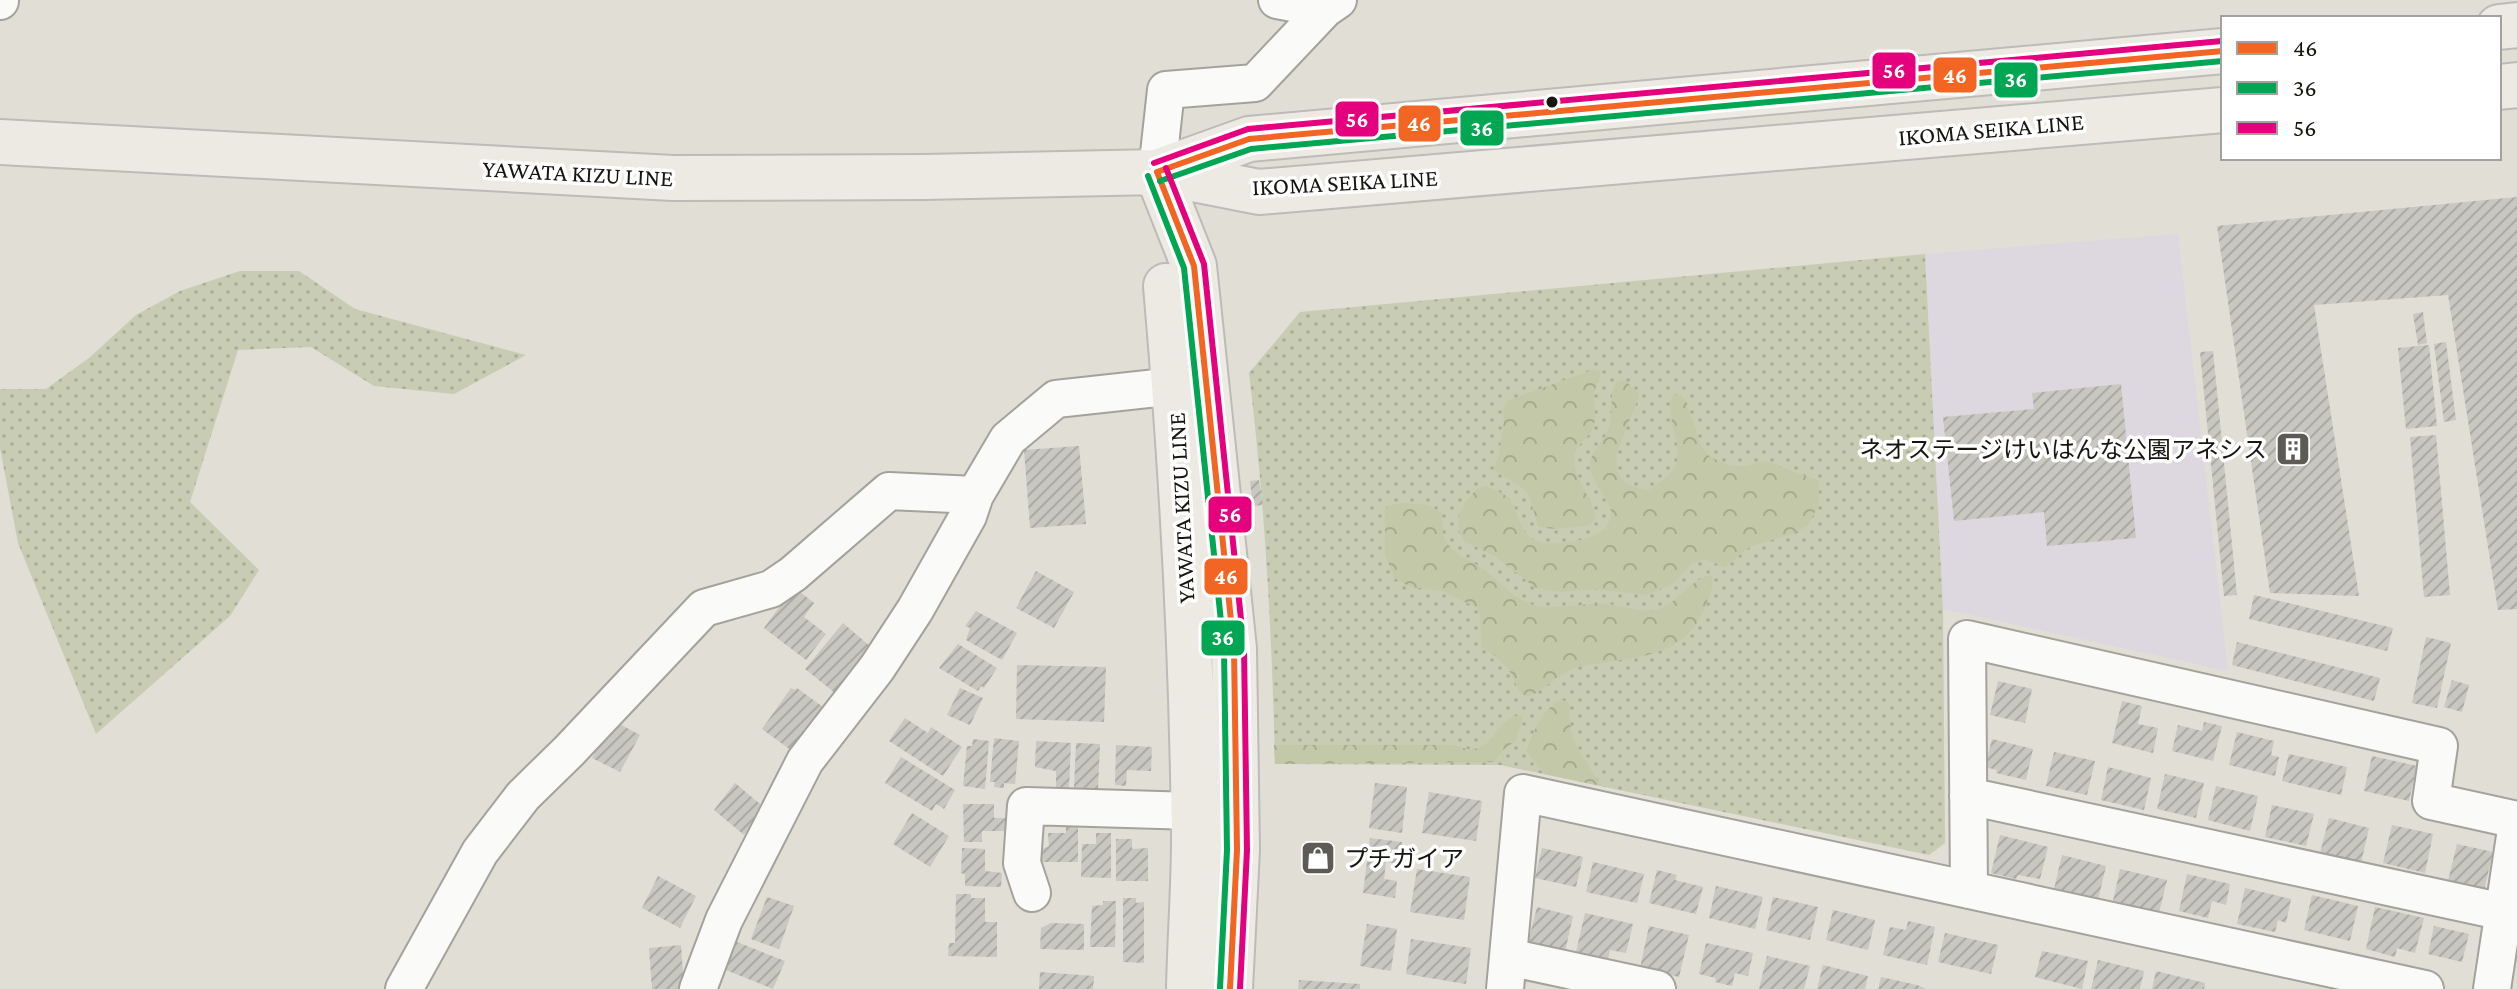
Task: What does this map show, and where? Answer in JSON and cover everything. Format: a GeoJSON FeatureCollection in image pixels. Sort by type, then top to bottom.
{"type":"FeatureCollection","features":[{"type":"Feature","properties":{"kind":"main road","name":"IKOMA SEIKA LINE"},"geometry":{"type":"LineString","coordinates":[[1157,172],[1249,139],[2221,51]]}},
{"type":"Feature","properties":{"kind":"main road","name":"IKOMA SEIKA LINE"},"geometry":{"type":"LineString","coordinates":[[1157,172],[1259,192],[2221,110]]}},
{"type":"Feature","properties":{"kind":"main road","name":"YAWATA KIZU LINE"},"geometry":{"type":"LineString","coordinates":[[0,142],[673,178],[1157,172]]}},
{"type":"Feature","properties":{"kind":"main road","name":"YAWATA KIZU LINE"},"geometry":{"type":"LineString","coordinates":[[1157,172],[1175,386],[1189,646],[1193,811],[1189,989]]}},
{"type":"Feature","properties":{"kind":"main road","name":"YAWATA KIZU LINE"},"geometry":{"type":"LineString","coordinates":[[1157,172],[1194,266],[1234,649],[1237,850],[1230,989]]}},
{"type":"Feature","properties":{"kind":"street"},"geometry":{"type":"LineString","coordinates":[[1277,0],[1332,4]]}},
{"type":"Feature","properties":{"kind":"street"},"geometry":{"type":"LineString","coordinates":[[1157,172],[1166,90],[1255,83],[1332,4]]}},
{"type":"Feature","properties":{"kind":"street"},"geometry":{"type":"LineString","coordinates":[[698,989],[724,920],[805,761],[877,668],[915,610],[1008,439],[1056,399],[1175,386]]}},
{"type":"Feature","properties":{"kind":"street"},"geometry":{"type":"LineString","coordinates":[[404,989],[480,852],[523,796],[704,608],[771,589],[793,574],[889,491],[975,495]]}},
{"type":"Feature","properties":{"kind":"street"},"geometry":{"type":"LineString","coordinates":[[1969,890],[1967,639],[2439,746],[2431,801],[2517,821],[2492,989]]}},
{"type":"Feature","properties":{"kind":"street"},"geometry":{"type":"LineString","coordinates":[[1657,989],[1506,973],[1523,793],[2425,989]]}},
{"type":"Feature","properties":{"kind":"street"},"geometry":{"type":"LineString","coordinates":[[1968,796],[2504,912]]}},
{"type":"Feature","properties":{"kind":"street"},"geometry":{"type":"LineString","coordinates":[[1032,893],[1022,863],[1026,806],[1193,811]]}},
{"type":"Feature","properties":{"kind":"shaded area"},"geometry":{"type":"Polygon","coordinates":[[[2178,234],[2228,671],[1943,609],[1925,254],[2178,234]]]}},
{"type":"Feature","properties":{"kind":"green space"},"geometry":{"type":"Polygon","coordinates":[[[1925,254],[1943,609],[1945,843],[1929,855],[1500,765],[1275,764],[1267,568],[1249,373],[1300,312],[1925,254]]]}},
{"type":"Feature","properties":{"kind":"green space"},"geometry":{"type":"Polygon","coordinates":[[[240,271],[299,271],[355,309],[526,355],[454,394],[374,386],[311,347],[238,350],[190,502],[259,570],[230,616],[96,734],[18,543],[0,448],[0,389],[46,389],[89,358],[136,315],[180,291],[240,271]]]}},
{"type":"Feature","properties":{"kind":"green space"},"geometry":{"type":"Polygon","coordinates":[[[1592,370],[1599,371],[1601,375],[1594,396],[1594,425],[1575,453],[1574,465],[1596,518],[1589,525],[1544,528],[1538,526],[1529,495],[1493,470],[1499,455],[1503,409],[1507,401],[1592,370]]]}},
{"type":"Feature","properties":{"kind":"green space"},"geometry":{"type":"Polygon","coordinates":[[[1625,380],[1639,394],[1618,450],[1620,476],[1630,485],[1648,490],[1674,467],[1678,457],[1671,410],[1673,395],[1681,395],[1687,403],[1701,446],[1710,457],[1731,466],[1765,461],[1819,481],[1819,505],[1807,526],[1792,534],[1751,546],[1725,567],[1704,559],[1692,563],[1671,585],[1645,595],[1596,589],[1561,592],[1536,588],[1493,555],[1466,542],[1459,533],[1459,515],[1465,502],[1476,490],[1485,486],[1507,497],[1526,532],[1539,542],[1581,540],[1605,528],[1611,510],[1590,466],[1595,450],[1610,425],[1616,382],[1625,380]]]}},
{"type":"Feature","properties":{"kind":"green space"},"geometry":{"type":"Polygon","coordinates":[[[1402,503],[1427,505],[1441,512],[1444,538],[1454,551],[1479,566],[1513,594],[1534,605],[1607,604],[1649,611],[1670,603],[1703,577],[1711,575],[1712,590],[1696,624],[1684,638],[1668,648],[1575,668],[1527,696],[1519,689],[1504,664],[1482,647],[1477,608],[1443,591],[1410,587],[1394,578],[1385,553],[1385,512],[1388,506],[1402,503]]]}},
{"type":"Feature","properties":{"kind":"green space"},"geometry":{"type":"Polygon","coordinates":[[[1561,699],[1569,703],[1571,732],[1601,786],[1545,774],[1526,751],[1544,715],[1561,699]]]}},
{"type":"Feature","properties":{"kind":"green space"},"geometry":{"type":"Polygon","coordinates":[[[1521,715],[1523,719],[1515,741],[1494,762],[1275,764],[1274,745],[1452,745],[1478,748],[1491,739],[1506,721],[1521,715]]]}},
{"type":"Feature","properties":{"kind":"building","name":"ネオステージけいはんな公園アネシス"},"geometry":{"type":"Polygon","coordinates":[[[2517,197],[2517,609],[2498,610],[2448,295],[2314,305],[2359,596],[2270,593],[2217,226],[2517,197]]]}},
{"type":"Feature","properties":{"kind":"building"},"geometry":{"type":"Polygon","coordinates":[[[2423,312],[2427,343],[2418,345],[2413,314],[2423,312]]]}},
{"type":"Feature","properties":{"kind":"building"},"geometry":{"type":"Polygon","coordinates":[[[2446,342],[2456,420],[2444,422],[2434,344],[2446,342]]]}},
{"type":"Feature","properties":{"kind":"building"},"geometry":{"type":"Polygon","coordinates":[[[2429,345],[2437,426],[2406,429],[2398,348],[2429,345]]]}},
{"type":"Feature","properties":{"kind":"building"},"geometry":{"type":"Polygon","coordinates":[[[2213,351],[2237,595],[2224,596],[2200,352],[2213,351]]]}},
{"type":"Feature","properties":{"kind":"building"},"geometry":{"type":"Polygon","coordinates":[[[2121,384],[2136,538],[2047,546],[2044,512],[1954,521],[1943,417],[2034,409],[2032,393],[2121,384]]]}},
{"type":"Feature","properties":{"kind":"building"},"geometry":{"type":"Polygon","coordinates":[[[2436,435],[2450,595],[2424,597],[2410,437],[2436,435]]]}},
{"type":"Feature","properties":{"kind":"building"},"geometry":{"type":"Polygon","coordinates":[[[1079,446],[1086,524],[1030,528],[1024,450],[1079,446]]]}},
{"type":"Feature","properties":{"kind":"building"},"geometry":{"type":"Polygon","coordinates":[[[1259,480],[1263,505],[1253,506],[1250,481],[1259,480]]]}},
{"type":"Feature","properties":{"kind":"building"},"geometry":{"type":"Polygon","coordinates":[[[1036,571],[1074,592],[1054,628],[1016,608],[1036,571]]]}},
{"type":"Feature","properties":{"kind":"building"},"geometry":{"type":"Polygon","coordinates":[[[794,587],[814,603],[804,617],[826,634],[806,660],[764,628],[794,587]]]}},
{"type":"Feature","properties":{"kind":"building"},"geometry":{"type":"Polygon","coordinates":[[[2254,595],[2393,628],[2387,651],[2249,619],[2254,595]]]}},
{"type":"Feature","properties":{"kind":"building"},"geometry":{"type":"Polygon","coordinates":[[[976,611],[1017,633],[1002,660],[966,640],[970,628],[965,626],[976,611]]]}},
{"type":"Feature","properties":{"kind":"building"},"geometry":{"type":"Polygon","coordinates":[[[843,623],[872,648],[835,693],[805,669],[843,623]]]}},
{"type":"Feature","properties":{"kind":"building"},"geometry":{"type":"Polygon","coordinates":[[[2426,637],[2451,643],[2437,708],[2412,703],[2426,637]]]}},
{"type":"Feature","properties":{"kind":"building"},"geometry":{"type":"Polygon","coordinates":[[[2237,642],[2380,678],[2374,701],[2232,665],[2237,642]]]}},
{"type":"Feature","properties":{"kind":"building"},"geometry":{"type":"Polygon","coordinates":[[[958,644],[997,668],[984,688],[981,686],[978,691],[939,668],[958,644]]]}},
{"type":"Feature","properties":{"kind":"building"},"geometry":{"type":"Polygon","coordinates":[[[1017,665],[1106,667],[1104,722],[1016,719],[1017,665]]]}},
{"type":"Feature","properties":{"kind":"building"},"geometry":{"type":"Polygon","coordinates":[[[2452,680],[2469,685],[2462,712],[2444,707],[2452,680]]]}},
{"type":"Feature","properties":{"kind":"building"},"geometry":{"type":"Polygon","coordinates":[[[1998,681],[2032,689],[2025,723],[1990,715],[1998,681]]]}},
{"type":"Feature","properties":{"kind":"building"},"geometry":{"type":"Polygon","coordinates":[[[791,688],[797,688],[823,707],[792,751],[762,729],[791,688]]]}},
{"type":"Feature","properties":{"kind":"building"},"geometry":{"type":"Polygon","coordinates":[[[960,688],[983,698],[970,725],[947,715],[960,688]]]}},
{"type":"Feature","properties":{"kind":"building"},"geometry":{"type":"Polygon","coordinates":[[[2122,701],[2142,706],[2138,724],[2158,728],[2153,753],[2112,743],[2122,701]]]}},
{"type":"Feature","properties":{"kind":"building"},"geometry":{"type":"Polygon","coordinates":[[[905,718],[928,733],[931,727],[962,747],[943,776],[889,741],[905,718]]]}},
{"type":"Feature","properties":{"kind":"building"},"geometry":{"type":"Polygon","coordinates":[[[612,720],[640,735],[620,772],[592,758],[612,720]]]}},
{"type":"Feature","properties":{"kind":"building"},"geometry":{"type":"Polygon","coordinates":[[[2204,722],[2222,726],[2213,761],[2172,751],[2178,725],[2202,731],[2204,722]]]}},
{"type":"Feature","properties":{"kind":"building"},"geometry":{"type":"Polygon","coordinates":[[[2237,732],[2274,741],[2271,755],[2279,757],[2275,776],[2229,765],[2237,732]]]}},
{"type":"Feature","properties":{"kind":"building"},"geometry":{"type":"Polygon","coordinates":[[[994,738],[1019,741],[1015,784],[1004,783],[1004,788],[994,787],[995,782],[990,782],[994,738]]]}},
{"type":"Feature","properties":{"kind":"building"},"geometry":{"type":"Polygon","coordinates":[[[973,739],[989,741],[985,789],[963,786],[967,746],[972,746],[973,739]]]}},
{"type":"Feature","properties":{"kind":"building"},"geometry":{"type":"Polygon","coordinates":[[[1992,739],[2033,749],[2026,780],[1985,767],[1992,739]]]}},
{"type":"Feature","properties":{"kind":"building"},"geometry":{"type":"Polygon","coordinates":[[[1036,741],[1071,743],[1069,788],[1056,787],[1056,771],[1035,767],[1036,741]]]}},
{"type":"Feature","properties":{"kind":"building"},"geometry":{"type":"Polygon","coordinates":[[[1076,743],[1100,744],[1098,789],[1074,788],[1076,743]]]}},
{"type":"Feature","properties":{"kind":"building"},"geometry":{"type":"Polygon","coordinates":[[[1116,745],[1152,747],[1151,771],[1127,770],[1126,786],[1115,785],[1116,745]]]}},
{"type":"Feature","properties":{"kind":"building"},"geometry":{"type":"Polygon","coordinates":[[[2054,752],[2095,761],[2087,795],[2046,786],[2054,752]]]}},
{"type":"Feature","properties":{"kind":"building"},"geometry":{"type":"Polygon","coordinates":[[[2289,754],[2347,767],[2341,795],[2282,781],[2289,754]]]}},
{"type":"Feature","properties":{"kind":"building"},"geometry":{"type":"Polygon","coordinates":[[[2372,756],[2417,766],[2409,801],[2364,791],[2372,756]]]}},
{"type":"Feature","properties":{"kind":"building"},"geometry":{"type":"Polygon","coordinates":[[[901,757],[955,790],[944,809],[936,804],[932,811],[885,783],[901,757]]]}},
{"type":"Feature","properties":{"kind":"building"},"geometry":{"type":"Polygon","coordinates":[[[2108,767],[2151,778],[2144,810],[2101,800],[2108,767]]]}},
{"type":"Feature","properties":{"kind":"building"},"geometry":{"type":"Polygon","coordinates":[[[2165,774],[2204,783],[2196,818],[2157,809],[2165,774]]]}},
{"type":"Feature","properties":{"kind":"building"},"geometry":{"type":"Polygon","coordinates":[[[735,783],[766,809],[744,835],[714,810],[735,783]]]}},
{"type":"Feature","properties":{"kind":"building"},"geometry":{"type":"Polygon","coordinates":[[[1375,783],[1407,787],[1402,833],[1369,828],[1375,783]]]}},
{"type":"Feature","properties":{"kind":"building"},"geometry":{"type":"Polygon","coordinates":[[[2216,786],[2258,796],[2250,831],[2208,820],[2216,786]]]}},
{"type":"Feature","properties":{"kind":"building"},"geometry":{"type":"Polygon","coordinates":[[[1429,792],[1482,801],[1476,841],[1422,833],[1429,792]]]}},
{"type":"Feature","properties":{"kind":"building"},"geometry":{"type":"Polygon","coordinates":[[[963,804],[994,804],[994,818],[1006,818],[1006,831],[982,831],[982,842],[964,842],[963,804]]]}},
{"type":"Feature","properties":{"kind":"building"},"geometry":{"type":"Polygon","coordinates":[[[2272,805],[2314,814],[2306,846],[2265,837],[2272,805]]]}},
{"type":"Feature","properties":{"kind":"building"},"geometry":{"type":"Polygon","coordinates":[[[912,813],[949,836],[930,867],[893,844],[912,813]]]}},
{"type":"Feature","properties":{"kind":"building"},"geometry":{"type":"Polygon","coordinates":[[[2329,818],[2369,828],[2361,863],[2320,853],[2329,818]]]}},
{"type":"Feature","properties":{"kind":"building"},"geometry":{"type":"Polygon","coordinates":[[[1066,823],[1078,824],[1078,862],[1040,862],[1040,850],[1049,846],[1048,833],[1066,833],[1066,823]]]}},
{"type":"Feature","properties":{"kind":"building"},"geometry":{"type":"Polygon","coordinates":[[[2392,825],[2433,834],[2425,873],[2383,863],[2392,825]]]}},
{"type":"Feature","properties":{"kind":"building"},"geometry":{"type":"Polygon","coordinates":[[[1096,833],[1111,833],[1111,878],[1081,877],[1082,844],[1096,844],[1096,833]]]}},
{"type":"Feature","properties":{"kind":"building"},"geometry":{"type":"Polygon","coordinates":[[[2000,835],[2048,847],[2040,879],[2018,875],[2016,879],[1991,873],[2000,835]]]}},
{"type":"Feature","properties":{"kind":"building"},"geometry":{"type":"Polygon","coordinates":[[[1370,838],[1402,842],[1399,864],[1386,862],[1384,879],[1397,881],[1395,898],[1363,893],[1370,838]]]}},
{"type":"Feature","properties":{"kind":"building"},"geometry":{"type":"Polygon","coordinates":[[[1116,839],[1132,839],[1132,849],[1148,848],[1148,881],[1116,881],[1116,839]]]}},
{"type":"Feature","properties":{"kind":"building"},"geometry":{"type":"Polygon","coordinates":[[[2457,844],[2493,852],[2484,890],[2448,881],[2457,844]]]}},
{"type":"Feature","properties":{"kind":"building"},"geometry":{"type":"Polygon","coordinates":[[[962,848],[985,849],[985,871],[1002,873],[1001,887],[965,886],[965,874],[961,873],[962,848]]]}},
{"type":"Feature","properties":{"kind":"building"},"geometry":{"type":"Polygon","coordinates":[[[1542,848],[1583,857],[1576,887],[1535,878],[1542,848]]]}},
{"type":"Feature","properties":{"kind":"building"},"geometry":{"type":"Polygon","coordinates":[[[2062,855],[2106,866],[2098,900],[2054,889],[2062,855]]]}},
{"type":"Feature","properties":{"kind":"building"},"geometry":{"type":"Polygon","coordinates":[[[1593,862],[1644,874],[1637,903],[1586,892],[1593,862]]]}},
{"type":"Feature","properties":{"kind":"building"},"geometry":{"type":"Polygon","coordinates":[[[1417,869],[1470,877],[1464,920],[1410,912],[1417,869]]]}},
{"type":"Feature","properties":{"kind":"building"},"geometry":{"type":"Polygon","coordinates":[[[2120,869],[2167,880],[2159,913],[2113,901],[2120,869]]]}},
{"type":"Feature","properties":{"kind":"building"},"geometry":{"type":"Polygon","coordinates":[[[1657,870],[1677,875],[1675,880],[1703,887],[1696,914],[1649,903],[1657,870]]]}},
{"type":"Feature","properties":{"kind":"building"},"geometry":{"type":"Polygon","coordinates":[[[2187,874],[2230,884],[2226,905],[2212,901],[2208,918],[2179,911],[2187,874]]]}},
{"type":"Feature","properties":{"kind":"building"},"geometry":{"type":"Polygon","coordinates":[[[658,876],[696,896],[680,928],[642,908],[658,876]]]}},
{"type":"Feature","properties":{"kind":"building"},"geometry":{"type":"Polygon","coordinates":[[[1716,886],[1763,897],[1755,929],[1709,918],[1716,886]]]}},
{"type":"Feature","properties":{"kind":"building"},"geometry":{"type":"Polygon","coordinates":[[[2245,888],[2291,899],[2286,923],[2278,920],[2275,932],[2237,924],[2245,888]]]}},
{"type":"Feature","properties":{"kind":"building"},"geometry":{"type":"Polygon","coordinates":[[[956,894],[985,898],[985,922],[997,922],[997,957],[948,956],[949,943],[955,943],[956,894]]]}},
{"type":"Feature","properties":{"kind":"building"},"geometry":{"type":"Polygon","coordinates":[[[2312,895],[2358,906],[2350,941],[2304,930],[2312,895]]]}},
{"type":"Feature","properties":{"kind":"building"},"geometry":{"type":"Polygon","coordinates":[[[767,897],[794,906],[779,949],[751,939],[767,897]]]}},
{"type":"Feature","properties":{"kind":"building"},"geometry":{"type":"Polygon","coordinates":[[[1773,897],[1818,907],[1810,940],[1766,930],[1773,897]]]}},
{"type":"Feature","properties":{"kind":"building"},"geometry":{"type":"Polygon","coordinates":[[[1123,898],[1136,898],[1136,903],[1144,902],[1144,963],[1123,962],[1123,898]]]}},
{"type":"Feature","properties":{"kind":"building"},"geometry":{"type":"Polygon","coordinates":[[[1103,901],[1116,901],[1115,947],[1090,947],[1092,906],[1103,905],[1103,901]]]}},
{"type":"Feature","properties":{"kind":"building"},"geometry":{"type":"Polygon","coordinates":[[[1537,907],[1573,916],[1564,956],[1527,947],[1537,907]]]}},
{"type":"Feature","properties":{"kind":"building"},"geometry":{"type":"Polygon","coordinates":[[[2375,907],[2424,918],[2415,953],[2397,948],[2395,957],[2366,949],[2375,907]]]}},
{"type":"Feature","properties":{"kind":"building"},"geometry":{"type":"Polygon","coordinates":[[[1833,910],[1875,920],[1868,950],[1826,940],[1833,910]]]}},
{"type":"Feature","properties":{"kind":"building"},"geometry":{"type":"Polygon","coordinates":[[[1585,913],[1633,924],[1626,953],[1610,950],[1608,959],[1576,952],[1585,913]]]}},
{"type":"Feature","properties":{"kind":"building"},"geometry":{"type":"Polygon","coordinates":[[[1908,921],[1935,927],[1927,965],[1883,955],[1890,927],[1906,930],[1908,921]]]}},
{"type":"Feature","properties":{"kind":"building"},"geometry":{"type":"Polygon","coordinates":[[[1051,923],[1084,924],[1084,950],[1040,949],[1041,928],[1051,923]]]}},
{"type":"Feature","properties":{"kind":"building"},"geometry":{"type":"Polygon","coordinates":[[[1367,924],[1397,929],[1391,971],[1360,966],[1367,924]]]}},
{"type":"Feature","properties":{"kind":"building"},"geometry":{"type":"Polygon","coordinates":[[[1649,926],[1689,935],[1679,977],[1640,968],[1649,926]]]}},
{"type":"Feature","properties":{"kind":"building"},"geometry":{"type":"Polygon","coordinates":[[[2434,926],[2469,934],[2462,962],[2428,954],[2434,926]]]}},
{"type":"Feature","properties":{"kind":"building"},"geometry":{"type":"Polygon","coordinates":[[[1945,933],[1998,945],[1991,974],[1938,962],[1945,933]]]}},
{"type":"Feature","properties":{"kind":"building"},"geometry":{"type":"Polygon","coordinates":[[[1411,939],[1471,948],[1466,984],[1406,974],[1411,939]]]}},
{"type":"Feature","properties":{"kind":"building"},"geometry":{"type":"Polygon","coordinates":[[[732,940],[785,961],[773,989],[721,968],[732,940]]]}},
{"type":"Feature","properties":{"kind":"building"},"geometry":{"type":"Polygon","coordinates":[[[1706,943],[1753,953],[1748,976],[1735,973],[1732,986],[1699,974],[1706,943]]]}},
{"type":"Feature","properties":{"kind":"building"},"geometry":{"type":"Polygon","coordinates":[[[681,945],[684,989],[652,989],[649,948],[681,945]]]}},
{"type":"Feature","properties":{"kind":"building"},"geometry":{"type":"Polygon","coordinates":[[[2042,951],[2088,961],[2082,989],[2035,977],[2042,951]]]}},
{"type":"Feature","properties":{"kind":"building"},"geometry":{"type":"Polygon","coordinates":[[[1767,956],[1810,966],[1804,989],[1759,989],[1767,956]]]}},
{"type":"Feature","properties":{"kind":"building"},"geometry":{"type":"Polygon","coordinates":[[[2098,960],[2144,971],[2140,989],[2091,989],[2098,960]]]}},
{"type":"Feature","properties":{"kind":"building"},"geometry":{"type":"Polygon","coordinates":[[[1823,965],[1868,976],[1865,989],[1817,989],[1823,965]]]}},
{"type":"Feature","properties":{"kind":"building"},"geometry":{"type":"Polygon","coordinates":[[[2156,971],[2205,983],[2204,989],[2152,989],[2156,971]]]}},
{"type":"Feature","properties":{"kind":"building"},"geometry":{"type":"Polygon","coordinates":[[[1040,972],[1094,976],[1093,989],[1039,989],[1040,972]]]}},
{"type":"Feature","properties":{"kind":"building"},"geometry":{"type":"Polygon","coordinates":[[[1881,977],[1917,985],[1927,989],[1878,989],[1881,977]]]}},
{"type":"Feature","properties":{"kind":"building"},"geometry":{"type":"Polygon","coordinates":[[[1299,980],[1360,984],[1360,989],[1298,989],[1299,980]]]}},
{"type":"Feature","properties":{"kind":"transit line","name":"56"},"geometry":{"type":"LineString","coordinates":[[1154,163],[1248,129],[2221,41]]}},
{"type":"Feature","properties":{"kind":"transit line","name":"46"},"geometry":{"type":"LineString","coordinates":[[1157,172],[1249,139],[2221,51]]}},
{"type":"Feature","properties":{"kind":"transit line","name":"36"},"geometry":{"type":"LineString","coordinates":[[1160,181],[1251,149],[2221,61]]}},
{"type":"Feature","properties":{"kind":"transit line","name":"56"},"geometry":{"type":"LineString","coordinates":[[1166,168],[1204,264],[1244,648],[1247,850],[1240,989]]}},
{"type":"Feature","properties":{"kind":"transit line","name":"46"},"geometry":{"type":"LineString","coordinates":[[1157,172],[1194,266],[1234,649],[1237,850],[1230,989]]}},
{"type":"Feature","properties":{"kind":"transit line","name":"36"},"geometry":{"type":"LineString","coordinates":[[1148,176],[1184,268],[1224,650],[1227,850],[1220,988]]}},
{"type":"Feature","properties":{"kind":"place","name":"ネオステージけいはんな公園アネシス"},"geometry":{"type":"Point","coordinates":[2293,449]}},
{"type":"Feature","properties":{"kind":"place","name":"プチガイア"},"geometry":{"type":"Point","coordinates":[1318,858]}}]}
